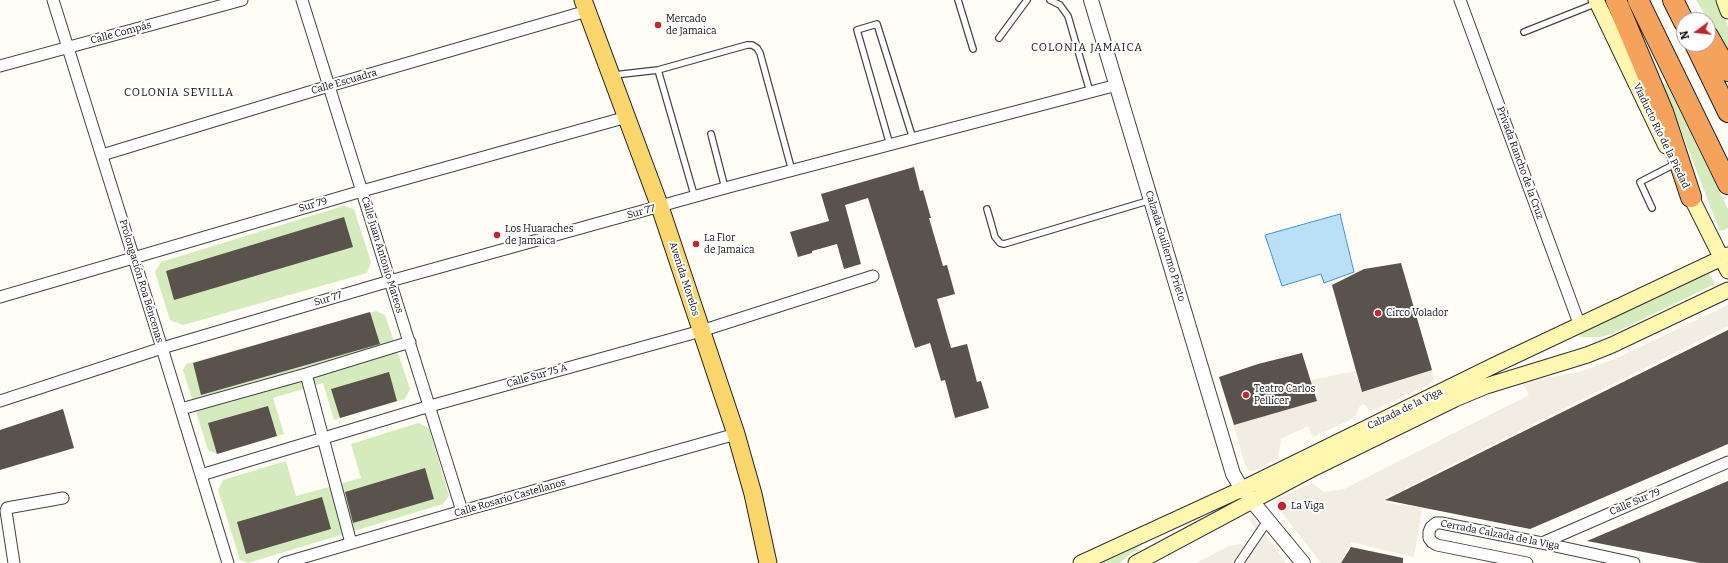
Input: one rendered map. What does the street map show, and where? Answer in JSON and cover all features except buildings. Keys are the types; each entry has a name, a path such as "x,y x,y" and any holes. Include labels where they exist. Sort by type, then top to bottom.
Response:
{"highway":[{"path":"1638,0 1728,184"},
{"path":"1673,0 1679,12"},
{"path":"1688,0 1695,12"},
{"path":"1603,1 1663,112 1691,198"},
{"path":"1716,50 1728,72"},
{"path":"1699,52 1728,112"}],"main road":[{"path":"1724,0 1728,11"},
{"name":"Viaducto Río de la Piedad","path":"1603,1 1691,198 1726,261"},
{"name":"Avenida Morelos","path":"585,6 660,207 736,434 753,494 768,563"},
{"name":"Calzada de la Viga","path":"1080,563 1242,490 1482,371 1726,261"},
{"name":"Calzada de la Viga","path":"1136,563 1252,501 1455,399 1486,386 1612,345 1728,290"},
{"path":"1482,371 1518,366 1542,368"},
{"path":"1125,563 1164,533 1176,520"}],"street":[{"name":"Prolongación Roa Béncenas","path":"53,0 228,563"},
{"name":"Calle Compás","path":"0,66 242,0"},
{"name":"Calle Juan Antonio Mateos","path":"302,0 462,511"},
{"name":"Calzada Guillermo Prieto","path":"1092,0 1233,474 1242,490 1304,563"},
{"name":"Privada Rancho de la Cruz","path":"1460,0 1580,326"},
{"name":"Calle Escuadra","path":"102,155 585,6"},
{"name":"Sur 77","path":"0,401 162,348 390,281 694,198 725,188 1117,85"},
{"name":"Sur 79","path":"0,297 362,191 627,117"},
{"name":"Calle Sur 75 A","path":"201,475 430,406 701,330 873,276"},
{"path":"181,409 306,374 410,342"},
{"path":"306,374 352,543"},
{"name":"Calle Rosario Castellanos","path":"284,563 736,434"},
{"name":"Calle Sur 79","path":"1542,542 1728,462"},
{"path":"14,563 7,508 63,498"},
{"path":"1239,563 1268,520"},
{"name":"Cerrada Calzada de la Viga","path":"1527,563 1437,545 1429,538 1431,526 1441,523 1542,542 1634,563"}],"lane":[{"path":"958,0 973,49"},
{"path":"999,38 1027,0"},
{"path":"1050,0 1060,5 1068,16 1090,92"},
{"path":"1524,32 1603,1"},
{"path":"890,145 857,30 877,24 913,139"},
{"path":"611,75 658,70 747,45 752,45 757,48 760,53 792,171"},
{"path":"658,70 694,198"},
{"path":"712,134 725,188"},
{"path":"1652,208 1640,182 1675,164"},
{"path":"987,209 996,237 1000,243 1004,244 1151,200"}],"green space":[{"path":"1696,0 1718,0 1728,26 1728,52 1716,32 1716,12 1703,12"},
{"path":"1663,84 1667,85 1728,209 1728,228 1722,231 1719,229"},
{"path":"343,206 354,209 371,262 367,273 183,325 170,320 155,272 161,262"},
{"path":"1708,271 1715,284 1612,334 1600,337 1579,337 1580,334"},
{"path":"376,311 385,315 410,389 405,399 334,420 323,383 273,398 284,434 217,454 208,450 183,370 186,364"},
{"path":"418,423 429,428 449,496 443,504 248,563 240,560 218,490 223,480 286,461 296,496 361,478 351,444"},
{"path":"1139,541 1142,544 1120,563 1088,563"}],"shaded area":[{"path":"1728,305 1728,326 1386,498 1389,503 1422,508 1414,557 1351,542 1340,563 1321,563 1275,504 1278,499 1312,483 1324,492 1344,489 1529,395 1522,382 1579,372 1615,359"},
{"path":"1432,370 1434,382 1370,412 1364,404 1360,406 1356,415 1350,420 1313,437 1308,426 1281,439 1278,458 1253,471 1248,470 1244,462 1234,425 1316,401 1311,380 1355,371 1362,392"},
{"path":"1252,516 1286,563 1196,563 1229,546 1239,544 1249,546 1257,532 1248,517"}],"water":[{"path":"1340,214 1354,272 1324,283 1321,274 1282,286 1265,235"}],"place":[{"name":"Mercado de Jamaica","path":"658,25"},
{"name":"Los Huaraches de Jamaica","path":"497,235"},
{"name":"La Flor de Jamaica","path":"696,244"},
{"name":"Circo Volador","path":"1378,313"},
{"name":"Teatro Carlos Pellicer","path":"1246,395"},
{"name":"La Viga","path":"1282,506"}],"district":[{"name":"COLONIA JAMAICA","path":"1087,48"},
{"name":"COLONIA SEVILLA","path":"179,93"}]}
